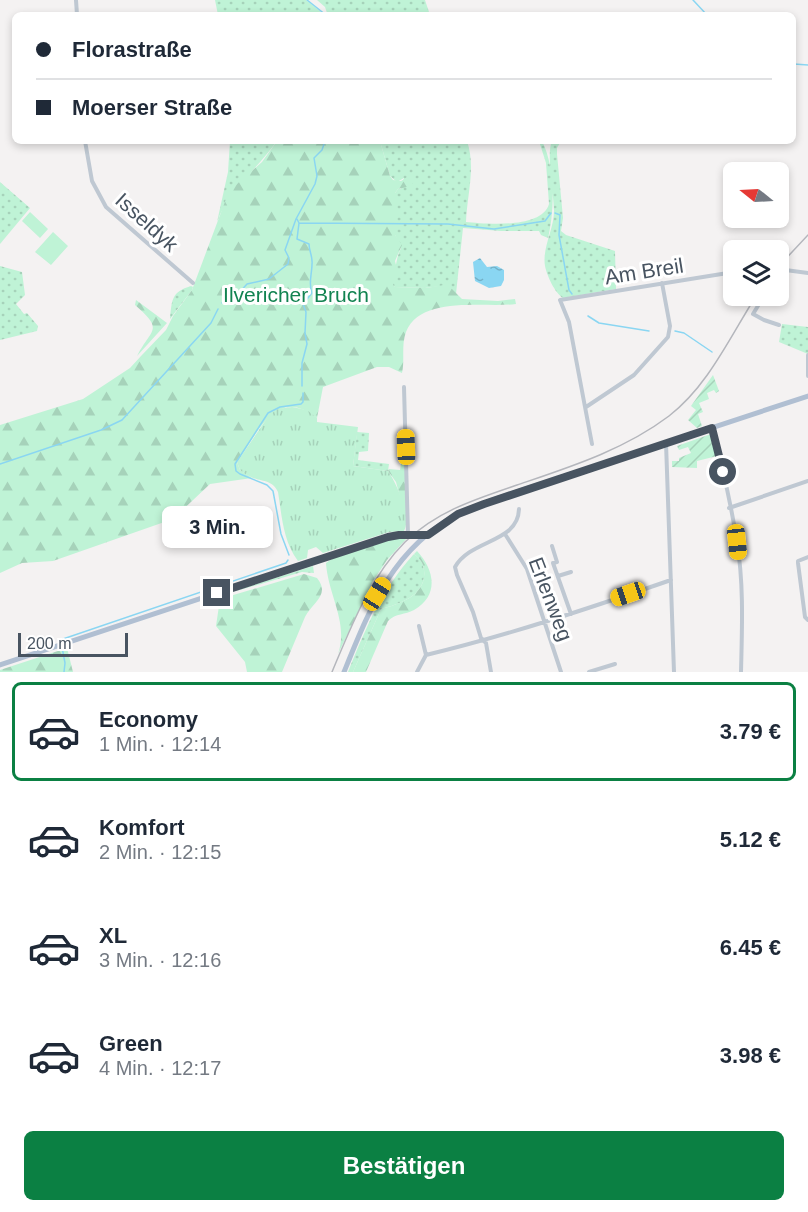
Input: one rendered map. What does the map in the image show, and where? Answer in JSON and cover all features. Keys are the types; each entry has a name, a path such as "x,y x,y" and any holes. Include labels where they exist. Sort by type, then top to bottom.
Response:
{"main road":[{"path":"344,672 377,594 393,571 416,546 447,520 469,509 808,396"},
{"path":"410,535 416,546"},
{"path":"0,665 377,540 393,536 428,535"}],"street":[{"name":"Isseldyk","path":"86,144 92,181 106,207 193,283"},
{"path":"789,272 808,273"},
{"name":"Am Breil","path":"585,407 569,322 560,300 723,274"},
{"path":"592,444 585,407 634,375 670,333 662,283"},
{"path":"758,306 753,314 779,325"},
{"path":"808,355 808,376"},
{"path":"404,387 410,535"},
{"path":"712,428 737,542 740,577 741,672"},
{"path":"666,443 674,672"},
{"path":"729,508 808,481"},
{"path":"491,672 486,643 455,567 472,550 505,534 514,527 519,509"},
{"name":"Erlenweg","path":"505,534 527,569 561,672"},
{"path":"552,546 557,562 553,563 571,614"},
{"path":"808,558 798,561 805,617 808,620"},
{"path":"558,576 571,572"},
{"path":"426,655 545,623 671,580"},
{"path":"417,672 426,655 419,626"},
{"path":"589,672 615,664"}],"green space":[{"path":"215,0 306,0 321,12 217,12"},
{"path":"317,0 425,0 429,12 327,12 325,7"},
{"path":"230,144 275,144 228,200 217,222 228,172"},
{"name":"Ilvericher Bruch","path":"275,144 381,144 393,180 401,181 409,176 415,180 411,186 398,189 395,193 395,235 402,245 395,261 397,269 393,285 395,287 426,288 444,285 462,299 498,301 515,299 516,304 455,306 425,313 414,320 406,332 402,373 389,367 377,367 323,387 317,418 302,409 290,407 279,410 269,417 237,462 240,470 252,478 210,484 173,519 53,561 22,563 0,573 0,425 83,399 130,368 166,330 192,290 229,191 262,162"},
{"path":"381,144 468,144 471,171 466,222 499,224 525,221 536,218 549,204 546,163 540,144 543,144 549,163 552,188 552,215 548,238 541,235 539,231 463,228 456,294 442,286 395,287 392,285 401,248 395,235 395,193 401,189 404,178 397,182 390,176"},
{"path":"551,144 559,144 557,154 563,218 561,231 566,235 615,251 616,289 563,298 549,279 545,259 554,211"},
{"path":"0,182 30,208 0,244"},
{"path":"30,212 48,229 40,238 22,221"},
{"path":"53,232 68,246 51,265 35,252"},
{"path":"0,266 22,272 25,295 16,304 38,326 37,331 0,340"},
{"path":"191,286 192,290 170,319 171,307 176,294"},
{"path":"136,300 167,323 137,356 153,325 135,305"},
{"path":"782,324 808,327 808,354 779,342"},
{"path":"713,375 719,391 716,393 714,390 707,393 709,399 699,403 703,412 698,414 702,426 697,428 688,420 696,410 691,406"},
{"path":"292,407 307,410 317,418 317,422 358,427 353,466 388,471 399,491 405,509 404,531 389,532 323,553 316,547 308,550 307,558 298,561 286,537 276,488 240,470 237,462 268,417 277,409"},
{"path":"357,432 369,433 368,451 359,452 358,460 389,464 388,471 353,466"},
{"path":"711,434 717,456 697,461 697,468 672,467 672,461 679,461 679,458 691,453 688,447 679,450 677,446"},
{"path":"403,450 405,450 407,523 396,482 388,471 389,469 400,470"},
{"path":"408,537 387,560 373,581 338,654 341,643 340,620 326,563 333,558 366,546"},
{"path":"417,551 431,574 431,590 428,598 414,610 388,621 366,672 353,672 381,609 411,597 421,586 424,570 421,561 414,554"},
{"path":"414,554 424,567 424,579 421,586 411,597 381,609 353,672 348,672 383,596"},
{"path":"313,566 314,573 302,572 219,596"},
{"path":"304,574 317,578 321,584 321,594 305,617 282,672 247,672 245,662 216,626 220,599"},
{"path":"67,648 73,672 0,672 0,670"}],"water":[{"path":"480,258 487,267 497,266 504,270 504,280 501,286 489,288 475,281 473,262"}],"waterway":[{"path":"307,0 322,12"},
{"path":"693,0 704,12"},
{"path":"796,64 808,65"},
{"path":"222,303 227,297 239,293 247,284 269,279 288,264 289,258 285,250 296,219 315,184 317,176 314,158 322,150 324,144"},
{"path":"299,223 448,224 494,229 545,221 551,213"},
{"path":"555,213 560,215 559,235 569,290 572,294"},
{"path":"297,219 299,223 297,239 309,244 312,261 310,283 312,293 303,304 306,312 307,344 302,363 302,386"},
{"path":"0,464 101,430 122,420 211,323 218,309"},
{"path":"588,316 599,323 649,331"},
{"path":"675,331 684,333 712,352"},
{"path":"289,555 281,534 273,491 267,485 240,474 236,471 235,464 268,413 280,407 301,404 303,393"},
{"path":"60,640 286,563 288,560"},
{"path":"62,647 64,672"}],"tram line":[{"path":"789,255 808,235"},
{"path":"332,672 354,620 372,587 393,556 417,531 458,507 596,456 652,428 683,404 707,376 750,306"}],"route":[{"path":"217,593 377,540 399,535 428,535 447,520 469,509 712,428 723,472"}]}
